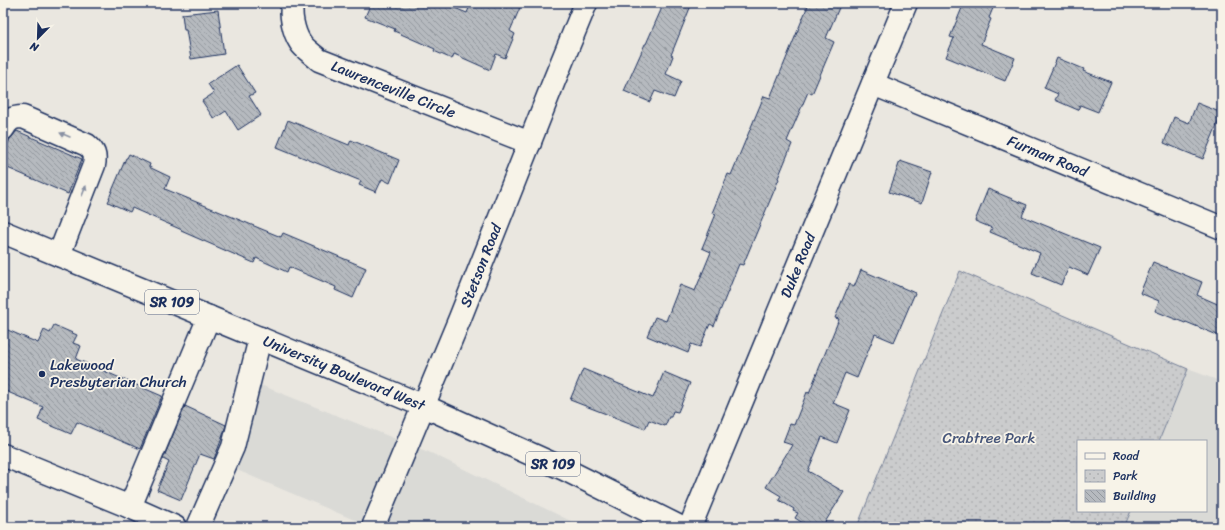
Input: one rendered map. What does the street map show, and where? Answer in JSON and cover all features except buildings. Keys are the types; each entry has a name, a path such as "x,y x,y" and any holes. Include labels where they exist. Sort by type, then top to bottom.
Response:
{"street":[{"name":"Lawrenceville Circle","path":"293,3 292,24 300,43 319,60 530,143"},
{"name":"Stetson Road","path":"373,527 460,318 586,3"},
{"name":"Duke Road","path":"690,527 906,3"},
{"name":"Furman Road","path":"873,84 1222,228"},
{"path":"3,129 9,121 16,117 23,118 87,145 93,150 95,156 94,165 59,255"},
{"name":"University Boulevard West","path":"3,232 424,406 564,469 680,527"},
{"path":"130,507 209,317"},
{"path":"198,527 232,447 260,338"},
{"path":"3,455 175,527"}],"shaded area":[{"path":"1188,369 1222,382 1222,527 1124,527 1131,512 1207,512 1207,440 1159,440"},
{"path":"258,384 431,453 583,527 371,527 225,465"}],"green space":[{"name":"Crabtree Park","path":"960,271 1188,369 1159,440 1077,440 1077,512 1131,512 1124,527 857,527"}],"place":[{"name":"Lakewood Presbyterian Church","path":"42,374"}]}
